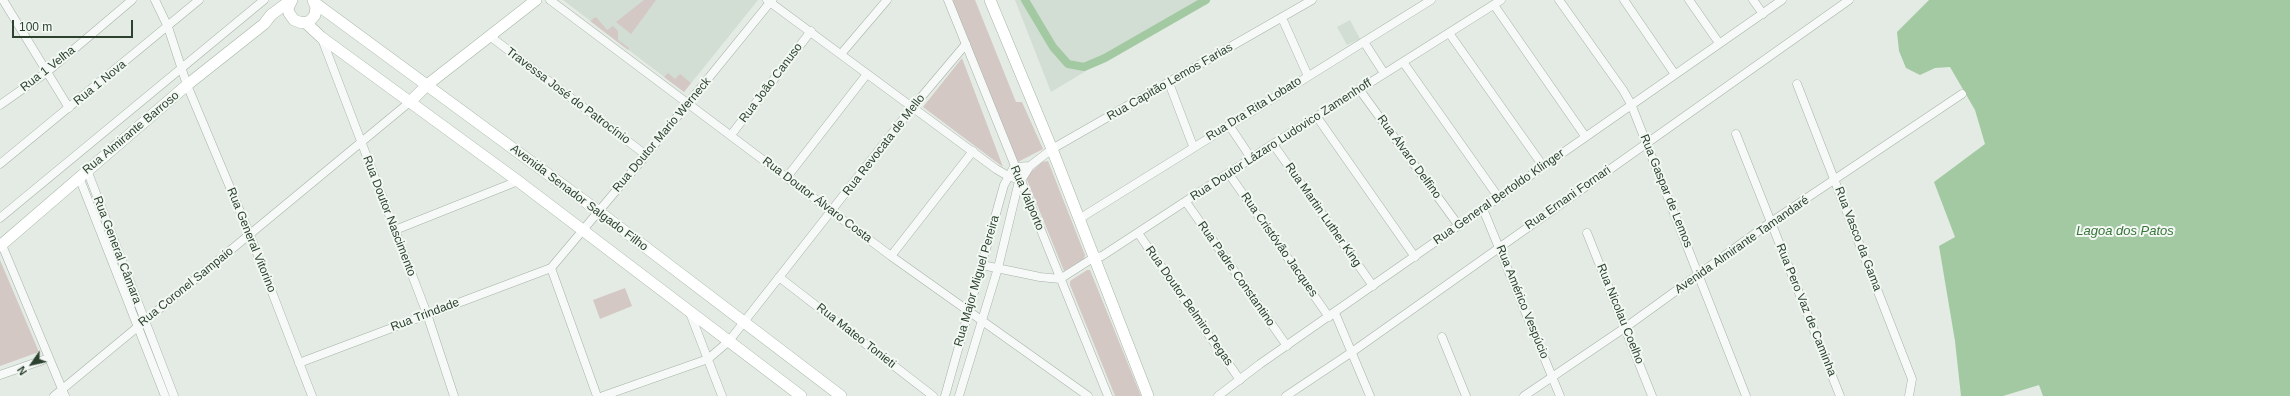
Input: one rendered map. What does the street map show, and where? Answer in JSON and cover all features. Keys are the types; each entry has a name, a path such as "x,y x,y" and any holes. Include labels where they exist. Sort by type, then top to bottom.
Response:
{"main road":[{"path":"291,0 288,8 291,18 298,22 306,23 315,15 316,1"},
{"name":"Rua Almirante Barroso","path":"1,246 187,85 264,24 271,15 291,0"},
{"path":"411,101 427,85 491,37 536,0"},
{"path":"990,0 1052,149 1093,258 1148,396"},
{"name":"Avenida Senador Salgado Filho","path":"316,1 342,23 598,211 841,396"},
{"name":"Rua Almirante Barroso","path":"264,24 291,18"},
{"name":"Avenida Senador Salgado Filho","path":"306,23 321,37 411,101 518,181 582,232 729,341 800,396"}],"street":[{"path":"3,0 69,108"},
{"name":"Rua 1 Velha","path":"0,105 46,72 132,0"},
{"name":"Rua General Vitorino","path":"155,0 168,27 187,85 250,235 312,396"},
{"name":"Rua 1 Nova","path":"0,164 199,0"},
{"name":"Rua Almirante Barroso","path":"0,218 180,67 264,0"},
{"name":"Rua Doutor Álvaro Costa","path":"550,0 832,210 891,256 1088,396"},
{"path":"842,54 887,0"},
{"name":"Rua Valporto","path":"948,0 1014,168 1108,396"},
{"name":"Rua Capitão Lemos Farias","path":"1020,180 1030,166 1052,149 1312,0"},
{"name":"Rua Dra Rita Lobato","path":"1079,219 1193,146 1229,126 1364,42 1417,4 1431,0"},
{"name":"Rua Gaspar de Lemos","path":"1559,0 1623,90 1631,104 1746,396"},
{"path":"1624,0 1674,73"},
{"path":"1689,0 1719,43"},
{"path":"1752,0 1762,14"},
{"name":"Rua General Bertoldo Klinger","path":"1218,396 1674,73 1782,0"},
{"name":"Rua Ernani Fornari","path":"1286,396 1352,352 1646,142 1849,0"},
{"path":"770,1 912,108 1008,176 1020,180"},
{"name":"Rua Doutor Mario Werneck","path":"550,268 646,155 770,1"},
{"path":"1497,2 1585,136"},
{"name":"Rua Doutor Lázaro Ludovico Zamenhoff","path":"1060,279 1093,258 1102,256 1229,174 1272,144 1497,2"},
{"path":"1282,18 1308,76"},
{"name":"Rua João Canuso","path":"731,135 811,31"},
{"path":"1449,33 1544,166"},
{"name":"Rua Doutor Nascimento","path":"321,37 427,314 454,396"},
{"name":"Travessa José do Patrocínio","path":"491,37 646,155"},
{"path":"1364,42 1384,73"},
{"name":"Rua Revocata de Mello","path":"708,359 729,341 912,108 966,44"},
{"path":"1403,62 1499,198"},
{"path":"787,177 867,74"},
{"path":"1169,83 1193,146"},
{"name":"Rua Vasco da Gama","path":"1797,84 1912,379 1909,396"},
{"name":"Rua Álvaro Delfino","path":"1360,89 1459,226"},
{"name":"Avenida Almirante Tamandaré","path":"1524,396 1626,327 1771,222 1962,94"},
{"name":"Rua Coronel Sampaio","path":"54,396 63,393 145,320 411,101"},
{"path":"1317,117 1415,257"},
{"path":"1229,126 1251,158"},
{"name":"Rua Pero Vaz de Caminha","path":"1736,134 1840,396"},
{"name":"Rua Martin Luther King","path":"1272,144 1373,286"},
{"path":"891,256 973,150"},
{"path":"1014,168 1030,166"},
{"name":"Rua Major Miguel Pereira","path":"945,396 1008,176 1014,168"},
{"name":"Rua General Câmara","path":"83,174 145,320 174,396"},
{"name":"Rua General Câmara","path":"83,174 137,327 165,396"},
{"name":"Rua Cristóvão Jacques","path":"1229,174 1332,315 1352,352 1370,396"},
{"name":"Rua Major Miguel Pereira","path":"961,395 998,268 1020,180"},
{"path":"395,230 518,181"},
{"name":"Rua Padre Constantino","path":"1186,202 1287,346"},
{"name":"Rua Américo Vespúcio","path":"1484,209 1560,396"},
{"name":"Rua Doutor Belmiro Pegas","path":"1138,233 1240,380"},
{"name":"Rua Nicolau Coelho","path":"1587,233 1626,327 1652,396"},
{"path":"1,246 63,393"},
{"path":"982,265 1040,278 1060,279"},
{"path":"550,268 597,396"},
{"name":"Rua Trindade","path":"299,363 550,268"},
{"name":"Rua Mateo Tonieti","path":"779,277 933,396"},
{"path":"690,312 722,396"},
{"path":"1442,337 1466,396"},
{"path":"0,376 49,358"},
{"path":"603,396 708,359"}],"shaded area":[{"path":"563,0 758,0 684,92"},
{"path":"644,0 656,0 631,34 616,22"},
{"path":"952,0 975,0 1016,102 1022,102 1043,149 1016,163"},
{"path":"1015,0 1204,0 1051,92"},
{"path":"596,17 607,30 613,26 618,31 618,40 629,48 628,50 590,21"},
{"path":"1350,20 1360,39 1347,45 1337,27"},
{"path":"962,58 1003,167 923,107"},
{"path":"668,73 675,79 680,74 691,83 684,92 664,77"},
{"path":"1048,161 1085,255 1084,259 1064,271 1027,180 1027,176 1042,162"},
{"path":"0,260 39,352 0,366"},
{"path":"1087,270 1090,270 1141,396 1115,396 1070,285 1070,281"},
{"path":"625,288 632,306 600,319 593,300"}],"water":[{"name":"Lagoa dos Patos","path":"1929,0 2290,0 2290,396 2043,396 2039,385 2003,396 1961,396 1955,341 1939,246 1955,237 1934,182 1985,144 1975,110 1950,67 1935,68 1920,75 1906,68 1899,51 1897,32"}],"waterway":[{"path":"1025,0 1053,47 1068,64 1084,67 1105,58 1206,0"}]}
